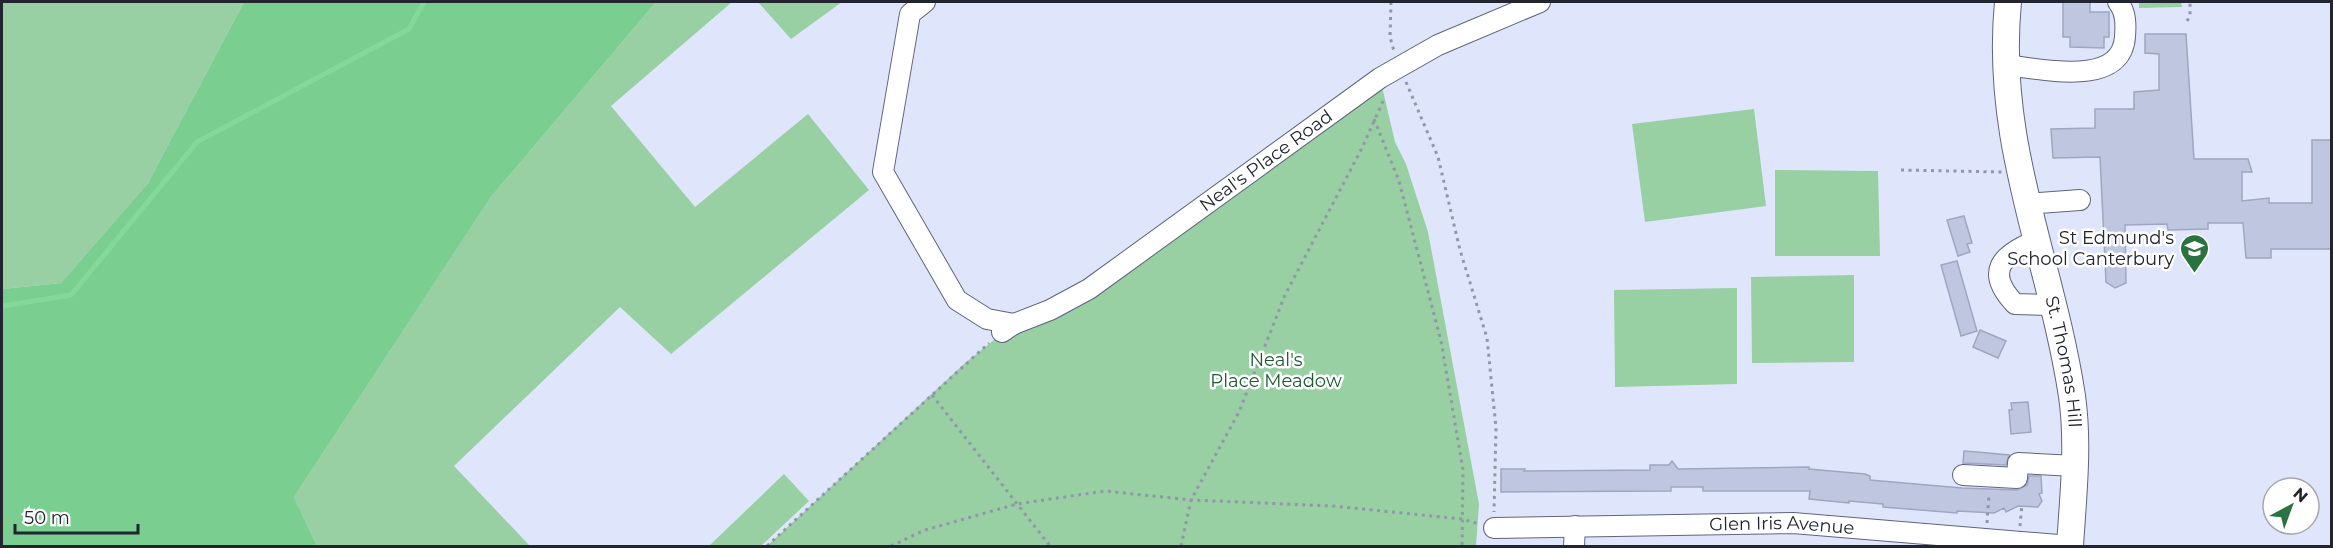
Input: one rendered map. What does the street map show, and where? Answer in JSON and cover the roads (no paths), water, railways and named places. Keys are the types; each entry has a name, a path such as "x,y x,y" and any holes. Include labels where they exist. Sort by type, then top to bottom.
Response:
{"main road":[{"name":"St. Thomas Hill","path":"2008,2 2004,65 2018,173 2052,305 2072,399 2074,466 2070,546"}],"street":[{"name":"Neal's Place Road","path":"926,2 910,14 884,172 957,300 987,319 1008,328 1050,310 1089,289 1380,78 1438,45 1540,2"},
{"path":"2004,65 2076,72 2099,69 2116,62 2125,43 2127,21 2118,2"},
{"path":"2026,204 2080,200"},
{"path":"2035,241 2004,257 1999,269 2002,281 2006,295 2015,304 2052,305"},
{"path":"1963,475 2017,478 2018,463 2074,466"},
{"name":"Glen Iris Avenue","path":"1494,528 1793,523 2070,546"},
{"path":"1574,546 1575,526"}],"waterway":[{"path":"2,306 71,295 197,142 409,29 424,2"}],"place":[{"name":"St Edmund's School Canterbury","path":"2195,274"}],"park label":[{"name":"Neal's Place Meadow","path":"1276,370"}]}
